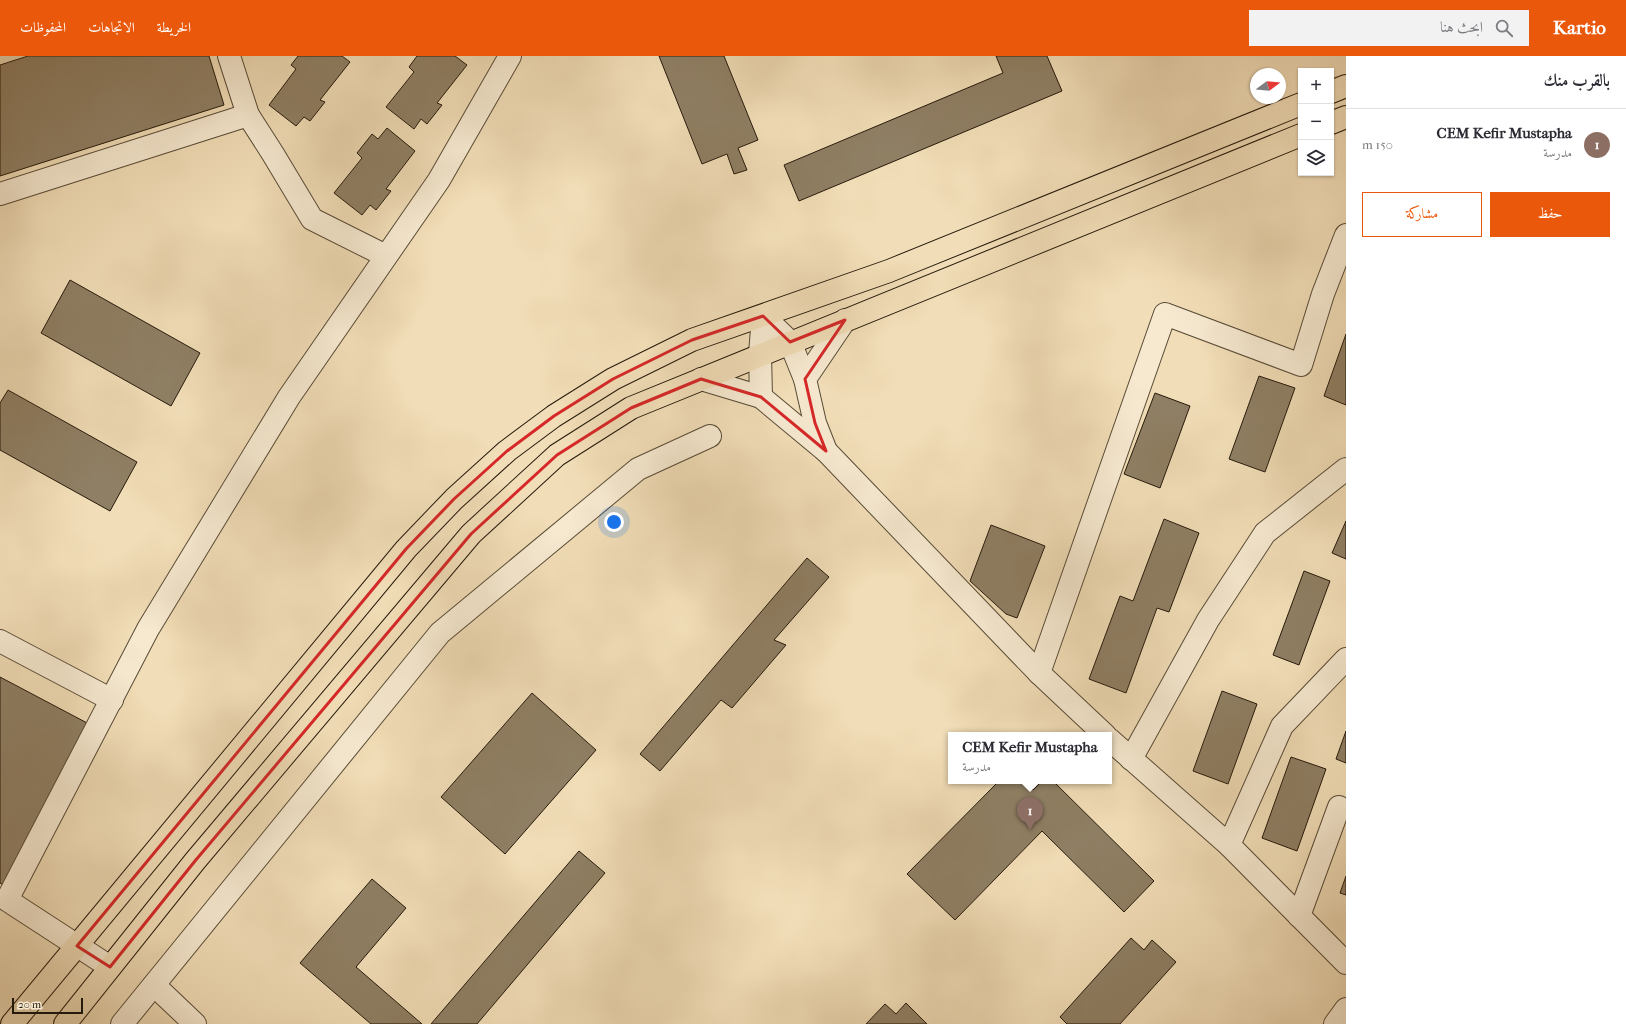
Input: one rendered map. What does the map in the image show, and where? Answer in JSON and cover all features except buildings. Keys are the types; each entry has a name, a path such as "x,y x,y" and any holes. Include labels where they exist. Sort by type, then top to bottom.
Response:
{"main road":[{"path":"1334,91 1346,86"},
{"path":"12,1024 406,550 454,499 507,451 554,416 613,379 692,340 889,272 1298,105"},
{"path":"1334,122 1346,117"},
{"path":"65,1024 195,861 471,534 557,455 631,408 760,354 1298,136"}],"street":[{"path":"229,56 248,115 312,219 386,256"},
{"path":"110,967 2,903 112,700 148,629 289,397 439,180 510,56"},
{"path":"0,194 248,115"},
{"path":"1039,673 1165,314 1301,365 1323,294 1346,235"},
{"path":"763,316 790,342 805,379 815,423 826,451"},
{"path":"761,397 760,354 763,316"},
{"path":"805,379 845,320"},
{"path":"702,379 761,397 826,451 1039,673 1102,732"},
{"path":"122,1024 440,633 638,469 710,436"},
{"path":"1131,759 1208,620 1265,533 1346,469"},
{"path":"0,641 112,700"},
{"path":"1229,845 1282,726 1346,659"},
{"path":"1112,742 1229,845 1346,963"},
{"path":"1299,916 1339,807"},
{"path":"154,985 195,1024"},
{"path":"1335,1024 1346,1009"}],"highlighted area":[{"path":"763,316 790,342 845,320 805,379 815,423 826,451 761,397 701,379 631,408 557,455 471,534 195,861 110,967 77,946 406,549 454,499 507,451 554,416 613,379 692,340"}],"place":[{"name":"CEM Kefir Mustapha","path":"1030,830"}]}
